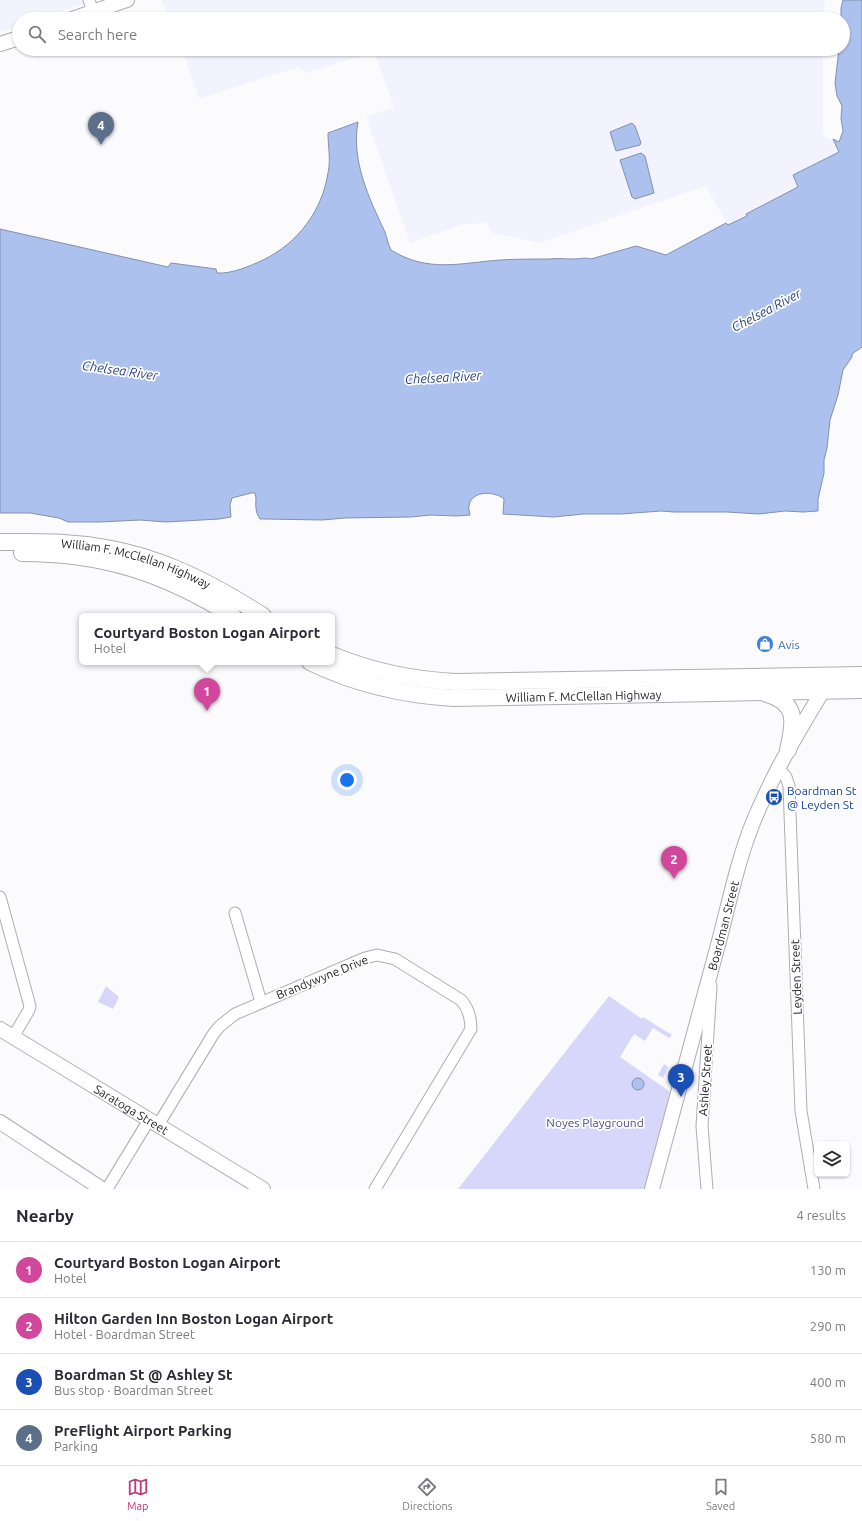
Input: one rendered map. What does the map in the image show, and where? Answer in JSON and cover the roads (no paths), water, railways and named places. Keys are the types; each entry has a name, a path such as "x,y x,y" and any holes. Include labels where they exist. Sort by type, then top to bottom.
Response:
{"highway":[{"name":"William F. McClellan Highway","path":"0,542 48,542 76,544 104,548 139,556 172,567 205,581 258,613"},
{"name":"William F. McClellan Highway","path":"0,553 57,554 89,558 118,564 150,573 174,583 228,613"},
{"name":"William F. McClellan Highway","path":"335,655 386,673 428,680 456,682 862,676"},
{"name":"William F. McClellan Highway","path":"317,665 379,687 409,694 446,698 862,690"},
{"path":"764,693 780,699 786,703 790,710 792,725 788,750"}],"main road":[{"path":"82,12 91,6 127,0"},
{"path":"0,44 12,40"},
{"name":"Boardman Street","path":"652,1189 744,849 756,816 778,768 832,676"},
{"name":"Saratoga Street","path":"0,1029 263,1189"},
{"path":"0,1122 102,1189"},
{"path":"0,1132 86,1189"}],"street":[{"name":"Leyden Street","path":"778,768 786,776 789,786 801,1111 814,1189"},
{"path":"0,897 30,1006 13,1037"},
{"path":"235,913 261,1002"},
{"name":"Brandywyne Drive","path":"107,1189 220,1026 235,1014 261,1002 365,958 377,955 401,961 453,994 466,1005 471,1018 471,1029 375,1189"},
{"name":"Ashley Street","path":"707,1189 702,1126 709,1031 711,971"},
{"path":"696,1024 709,1031"}],"water":[{"name":"Chelsea River","path":"843,0 862,0 862,347 852,354 852,357 843,370 838,395 830,420 824,460 824,473 818,499 818,511 785,511 759,514 661,511 621,514 583,514 554,517 503,514 504,499 495,494 489,493 474,497 469,507 470,515 431,515 322,520 260,519 256,511 255,493 251,493 232,498 230,505 231,517 219,519 166,522 140,520 68,522 59,518 30,513 0,513 0,229 168,267 171,263 216,269 217,273 241,269 276,253 287,245 306,224 314,213 325,187 329,163 328,133 358,122 356,137 357,151 363,179 391,250 405,257 418,262 444,265 513,259 591,259 636,246 666,255 726,223 728,225 747,216 746,214 798,187 793,175 839,152 833,139 839,142 843,131 841,118 842,106 837,96 835,83 838,56 850,56 850,12 841,12"},
{"path":"632,123 635,126 641,143 640,145 616,151 610,132"},
{"path":"641,153 645,156 654,193 635,199 632,197 620,160"},
{"path":"638,1078 642,1080 644,1084 642,1088 638,1090 634,1088 632,1084 634,1080"}],"place":[{"name":"PreFlight Airport Parking","path":"101,145"},
{"name":"Avis","path":"765,644"},
{"name":"Courtyard Boston Logan Airport","path":"207,711"},
{"name":"Boardman St @ Leyden St","path":"774,797"},
{"name":"Hilton Garden Inn Boston Logan Airport","path":"674,879"},
{"name":"Boardman St @ Ashley St","path":"681,1097"}],"park label":[{"name":"Noyes Playground","path":"595,1122"}]}
